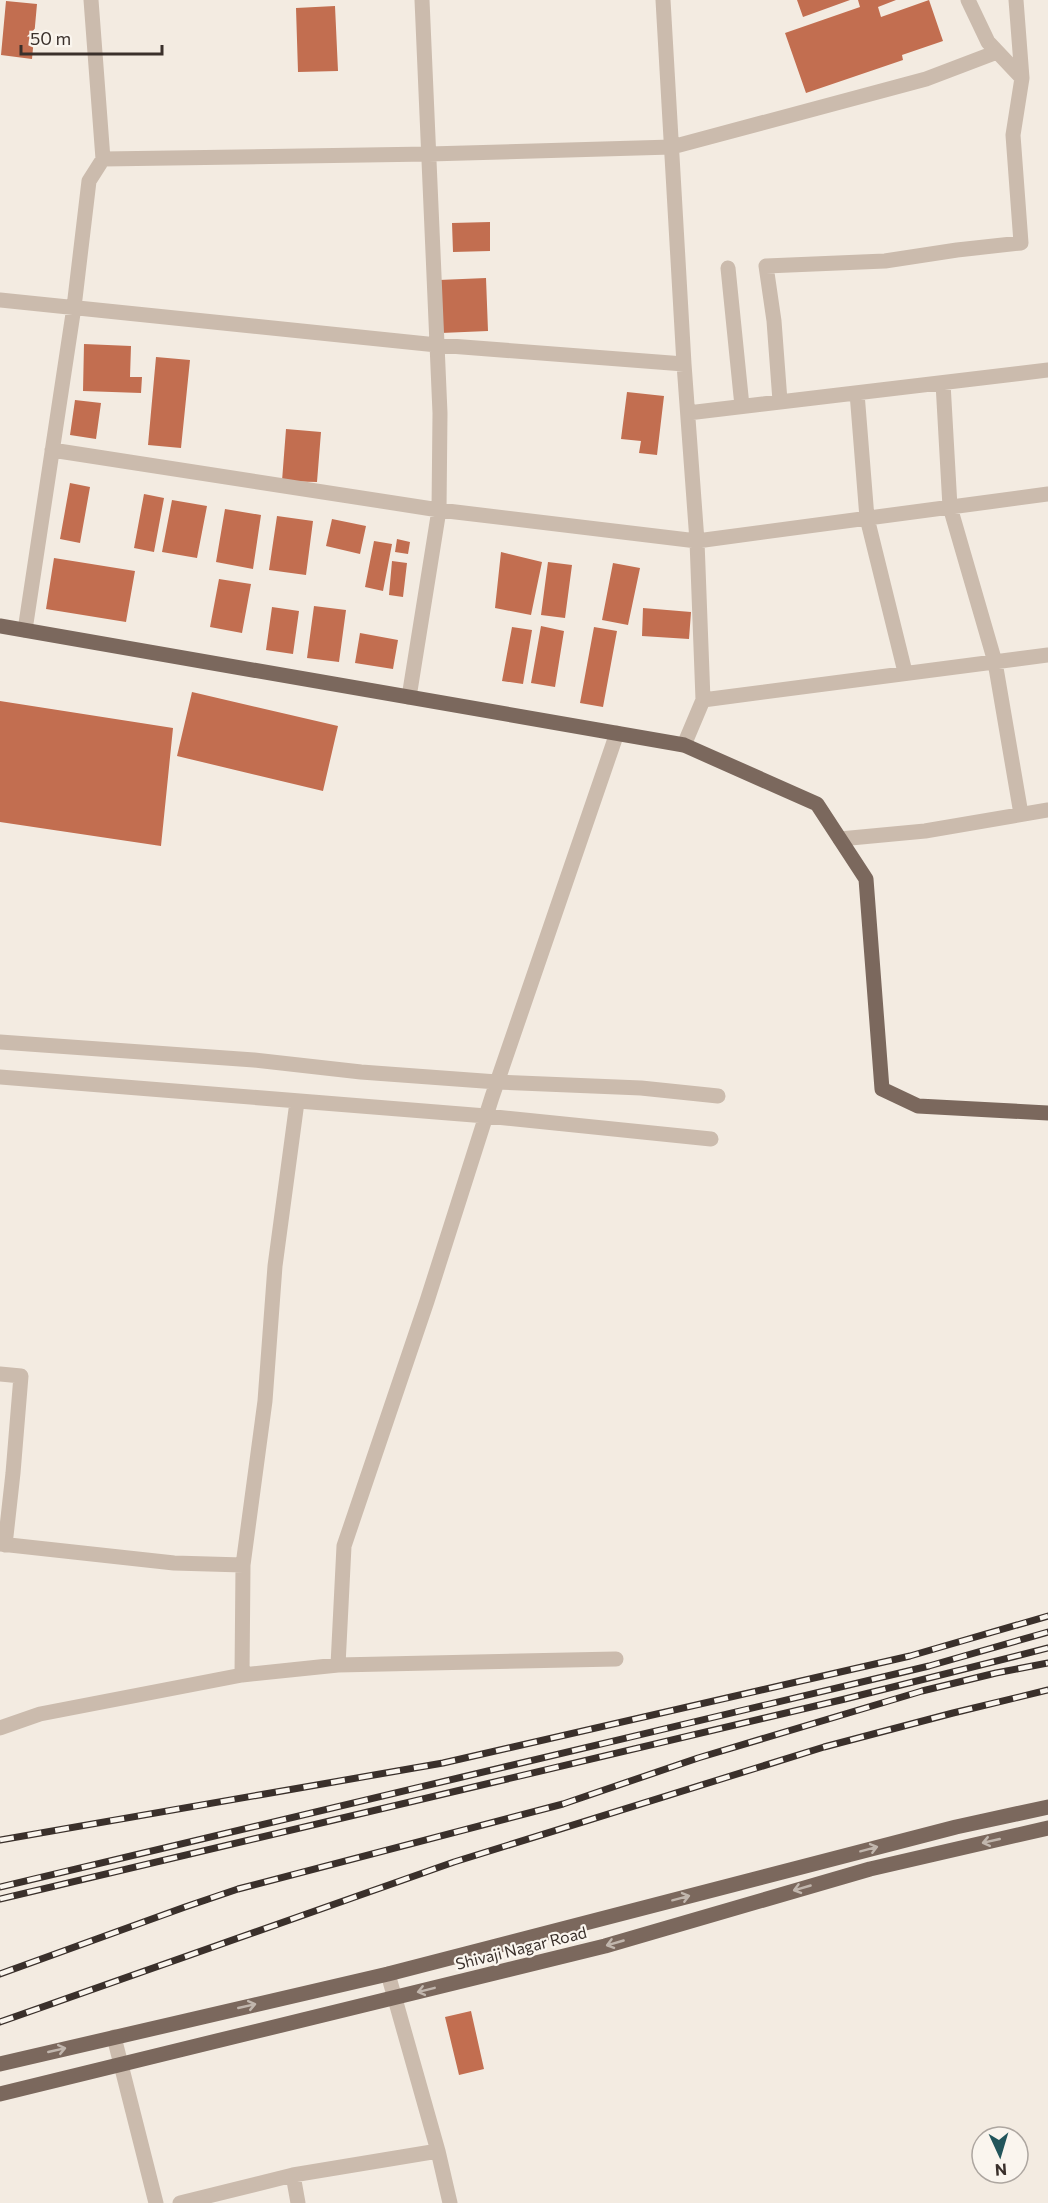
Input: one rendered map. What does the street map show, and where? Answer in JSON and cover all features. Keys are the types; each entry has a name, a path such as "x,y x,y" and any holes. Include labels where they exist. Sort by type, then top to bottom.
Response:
{"main road":[{"path":"0,626 684,745 818,804 866,879 882,1089 918,1107 1048,1113"},
{"name":"Shivaji Nagar Road","path":"0,2064 388,1974 956,1827 1048,1807"},
{"name":"Shivaji Nagar Road","path":"0,2094 605,1946 870,1869 1048,1828"}],"street":[{"path":"25,630 74,307 89,180 103,159 90,0"},
{"path":"409,697 439,510 440,413 422,0"},
{"path":"663,0 684,364 697,541 703,700 684,745"},
{"path":"968,0 988,42 1022,78"},
{"path":"780,401 774,321 766,266 885,261 1021,243 1013,135 1022,78 1016,0"},
{"path":"103,159 429,154 672,147 926,79 997,52"},
{"path":"728,268 742,406"},
{"path":"0,300 437,345 684,364"},
{"path":"688,412 1048,369"},
{"path":"943,383 950,507 995,662 1021,814"},
{"path":"857,393 867,518 905,672"},
{"path":"52,450 439,510 697,541 1048,494"},
{"path":"703,700 905,672 1048,656"},
{"path":"338,1665 344,1546 427,1301 497,1082 617,733"},
{"path":"840,839 925,831 1048,810"},
{"path":"0,1042 254,1060 361,1072 497,1082 641,1088 718,1096"},
{"path":"0,1077 486,1116 711,1139"},
{"path":"242,1675 243,1565 265,1401 276,1266 297,1102"},
{"path":"0,1374 21,1376 13,1473 2,1545 174,1563 243,1565"},
{"path":"0,1728 40,1714 242,1675 338,1665 616,1659"},
{"path":"388,1974 438,2151 450,2203"},
{"path":"114,2037 156,2203"},
{"path":"180,2203 293,2175 438,2151"},
{"path":"293,2175 298,2203"}],"building":[{"path":"797,0 850,0 803,17"},
{"path":"858,0 896,0 878,7 881,17 929,0 943,41 902,55 903,60 806,93 785,33 860,7"},
{"path":"6,1 37,4 32,59 1,55"},
{"path":"335,6 338,71 298,72 296,8"},
{"path":"490,222 490,251 453,252 452,223"},
{"path":"486,278 488,331 441,333 439,280"},
{"path":"84,344 131,346 130,377 142,377 141,393 83,391"},
{"path":"156,357 190,360 181,448 148,445"},
{"path":"627,392 664,396 657,455 639,453 641,441 621,439"},
{"path":"75,400 101,403 96,439 70,435"},
{"path":"286,429 321,432 317,482 282,481"},
{"path":"70,483 90,487 80,543 60,539"},
{"path":"144,494 164,498 154,552 134,548"},
{"path":"172,500 207,506 197,558 162,552"},
{"path":"225,509 261,515 253,569 216,562"},
{"path":"277,516 313,521 306,575 269,570"},
{"path":"332,519 366,526 360,554 326,546"},
{"path":"397,539 410,542 408,554 395,552"},
{"path":"374,541 392,544 383,591 365,587"},
{"path":"501,552 542,562 531,615 495,608"},
{"path":"54,558 135,571 126,622 46,609"},
{"path":"392,561 407,563 403,597 389,595"},
{"path":"548,562 572,565 565,618 541,615"},
{"path":"613,563 640,568 628,625 602,620"},
{"path":"219,579 251,584 242,633 210,627"},
{"path":"314,606 346,610 339,662 307,658"},
{"path":"272,607 299,611 293,654 266,650"},
{"path":"643,608 691,612 689,639 642,636"},
{"path":"541,626 564,631 555,687 531,683"},
{"path":"512,627 532,630 523,684 502,681"},
{"path":"594,627 617,631 603,707 580,703"},
{"path":"360,633 398,640 393,669 355,663"},
{"path":"192,692 338,726 323,791 177,756"},
{"path":"0,701 173,728 161,846 0,822"},
{"path":"471,2011 484,2069 459,2075 445,2017"}],"railway":[{"path":"0,1840 443,1763 910,1656 1048,1616"},
{"path":"0,1887 929,1666 1048,1632"},
{"path":"0,1899 845,1699 1048,1648"},
{"path":"0,1974 238,1889 563,1804 698,1758 922,1691 1048,1663"},
{"path":"0,2022 454,1862 824,1747 1048,1690"}]}
